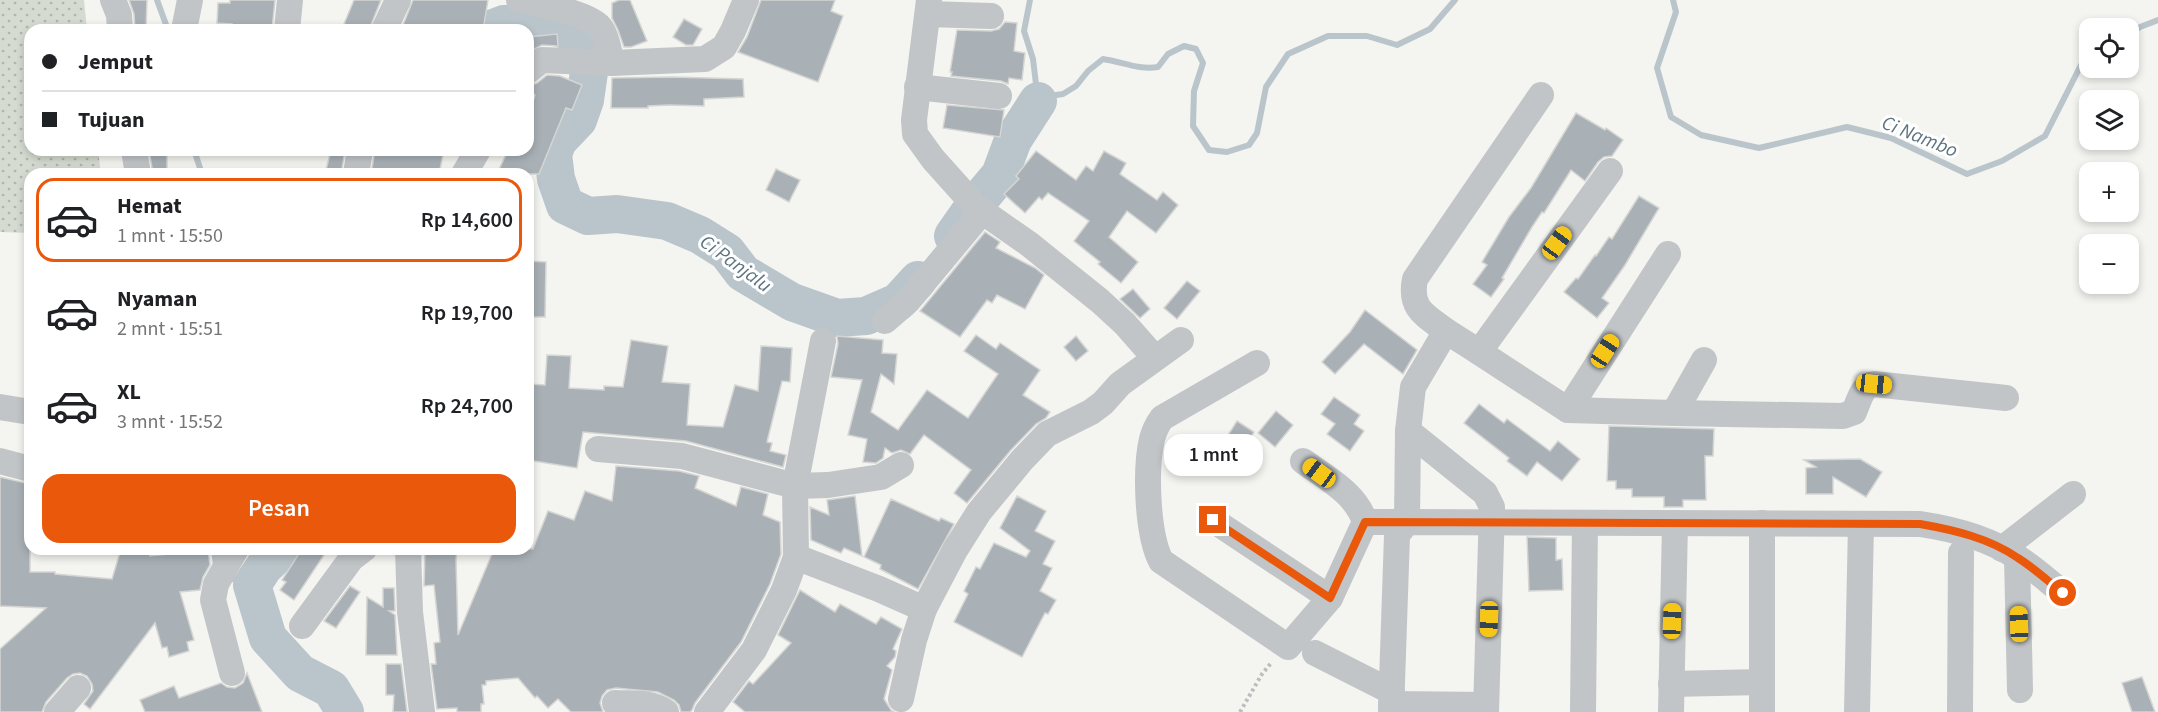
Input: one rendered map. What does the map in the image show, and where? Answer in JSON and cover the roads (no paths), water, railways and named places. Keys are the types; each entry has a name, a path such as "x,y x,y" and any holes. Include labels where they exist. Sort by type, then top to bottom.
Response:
{"street":[{"path":"113,0 119,15 120,24"},
{"path":"185,24 190,0"},
{"path":"288,24 290,0"},
{"path":"387,24 398,0"},
{"path":"519,0 588,18 603,33 610,63"},
{"path":"534,66 542,60 610,63 705,59 724,47 746,0"},
{"path":"991,16 929,7 917,87 915,134 958,188 979,210 1029,244 1100,301 1125,324 1154,357"},
{"path":"917,87 999,96"},
{"path":"1541,95 1415,279 1412,291 1419,311 1446,331 1568,410 1843,417 1854,412 1869,384 2006,398"},
{"path":"1479,352 1610,171"},
{"path":"885,321 908,301 979,210"},
{"path":"1568,410 1668,254"},
{"path":"1392,702 1397,534 1407,522 1407,431 1413,387 1446,331"},
{"path":"901,699 924,609 955,550 980,512 1022,460 1047,434 1091,412 1103,403 1120,384 1180,340"},
{"path":"707,712 754,650 784,590 796,557 795,486 823,341"},
{"path":"1674,413 1704,360"},
{"path":"1257,363 1162,418 1155,428 1151,440 1148,481 1152,533 1155,549 1161,561 1288,647 1330,598 1365,522 1361,508 1353,498 1303,461"},
{"path":"0,407 24,411"},
{"path":"1315,653 1392,702 1486,709 1492,507 1485,493 1407,431"},
{"path":"598,449 682,456 795,486 828,485 881,477 901,465"},
{"path":"0,461 24,467"},
{"path":"2010,553 2073,494"},
{"path":"1213,520 1330,598"},
{"path":"1365,522 1920,524 1964,533 2010,553 2063,593"},
{"path":"1583,712 1585,523"},
{"path":"1671,712 1674,523"},
{"path":"1762,523 1762,712"},
{"path":"1857,712 1861,524"},
{"path":"1960,712 1961,553"},
{"path":"2010,553 2020,690"},
{"path":"232,673 213,600 216,584 233,555"},
{"path":"302,626 357,555"},
{"path":"408,555 410,612 422,712"},
{"path":"796,557 924,609"},
{"path":"1671,684 1762,682"},
{"path":"57,712 78,688"},
{"path":"615,703 649,705 659,707 666,712"}],"waterway":[{"path":"157,0 166,24"},
{"name":"Ci Nambo","path":"1030,0 1024,31 1033,59 1038,101 1049,96 1063,94 1076,86 1088,71 1103,59 1151,68 1158,67 1168,54 1184,46 1196,49 1203,63 1194,91 1193,126 1209,150 1227,152 1249,145 1257,133 1266,87 1288,54 1328,36 1367,36 1397,45 1430,29 1455,0"},
{"name":"Ci Nambo","path":"1673,0 1676,12 1657,68 1671,117 1701,135 1759,148 1847,127 1891,138 1967,174 2002,161 2045,136 2079,69"},
{"name":"Ci Nambo","path":"2139,28 2158,20"},
{"name":"Ci Panjalu","path":"504,24 532,23 558,27 577,35 583,46 589,72 585,100 578,120 558,141 553,154 556,179 565,205 588,216 617,214 667,221 700,235 727,252 743,273 792,302 837,318 866,316 898,302 918,280"},
{"name":"Ci Panjalu","path":"953,236 1000,175 1013,140 1038,101"},
{"path":"196,156 200,168"},
{"path":"215,555 216,566"},
{"name":"Ci Panjalu","path":"277,555 264,567 252,585 268,638 300,673 331,689 345,712"},
{"path":"226,577 252,585"}]}
